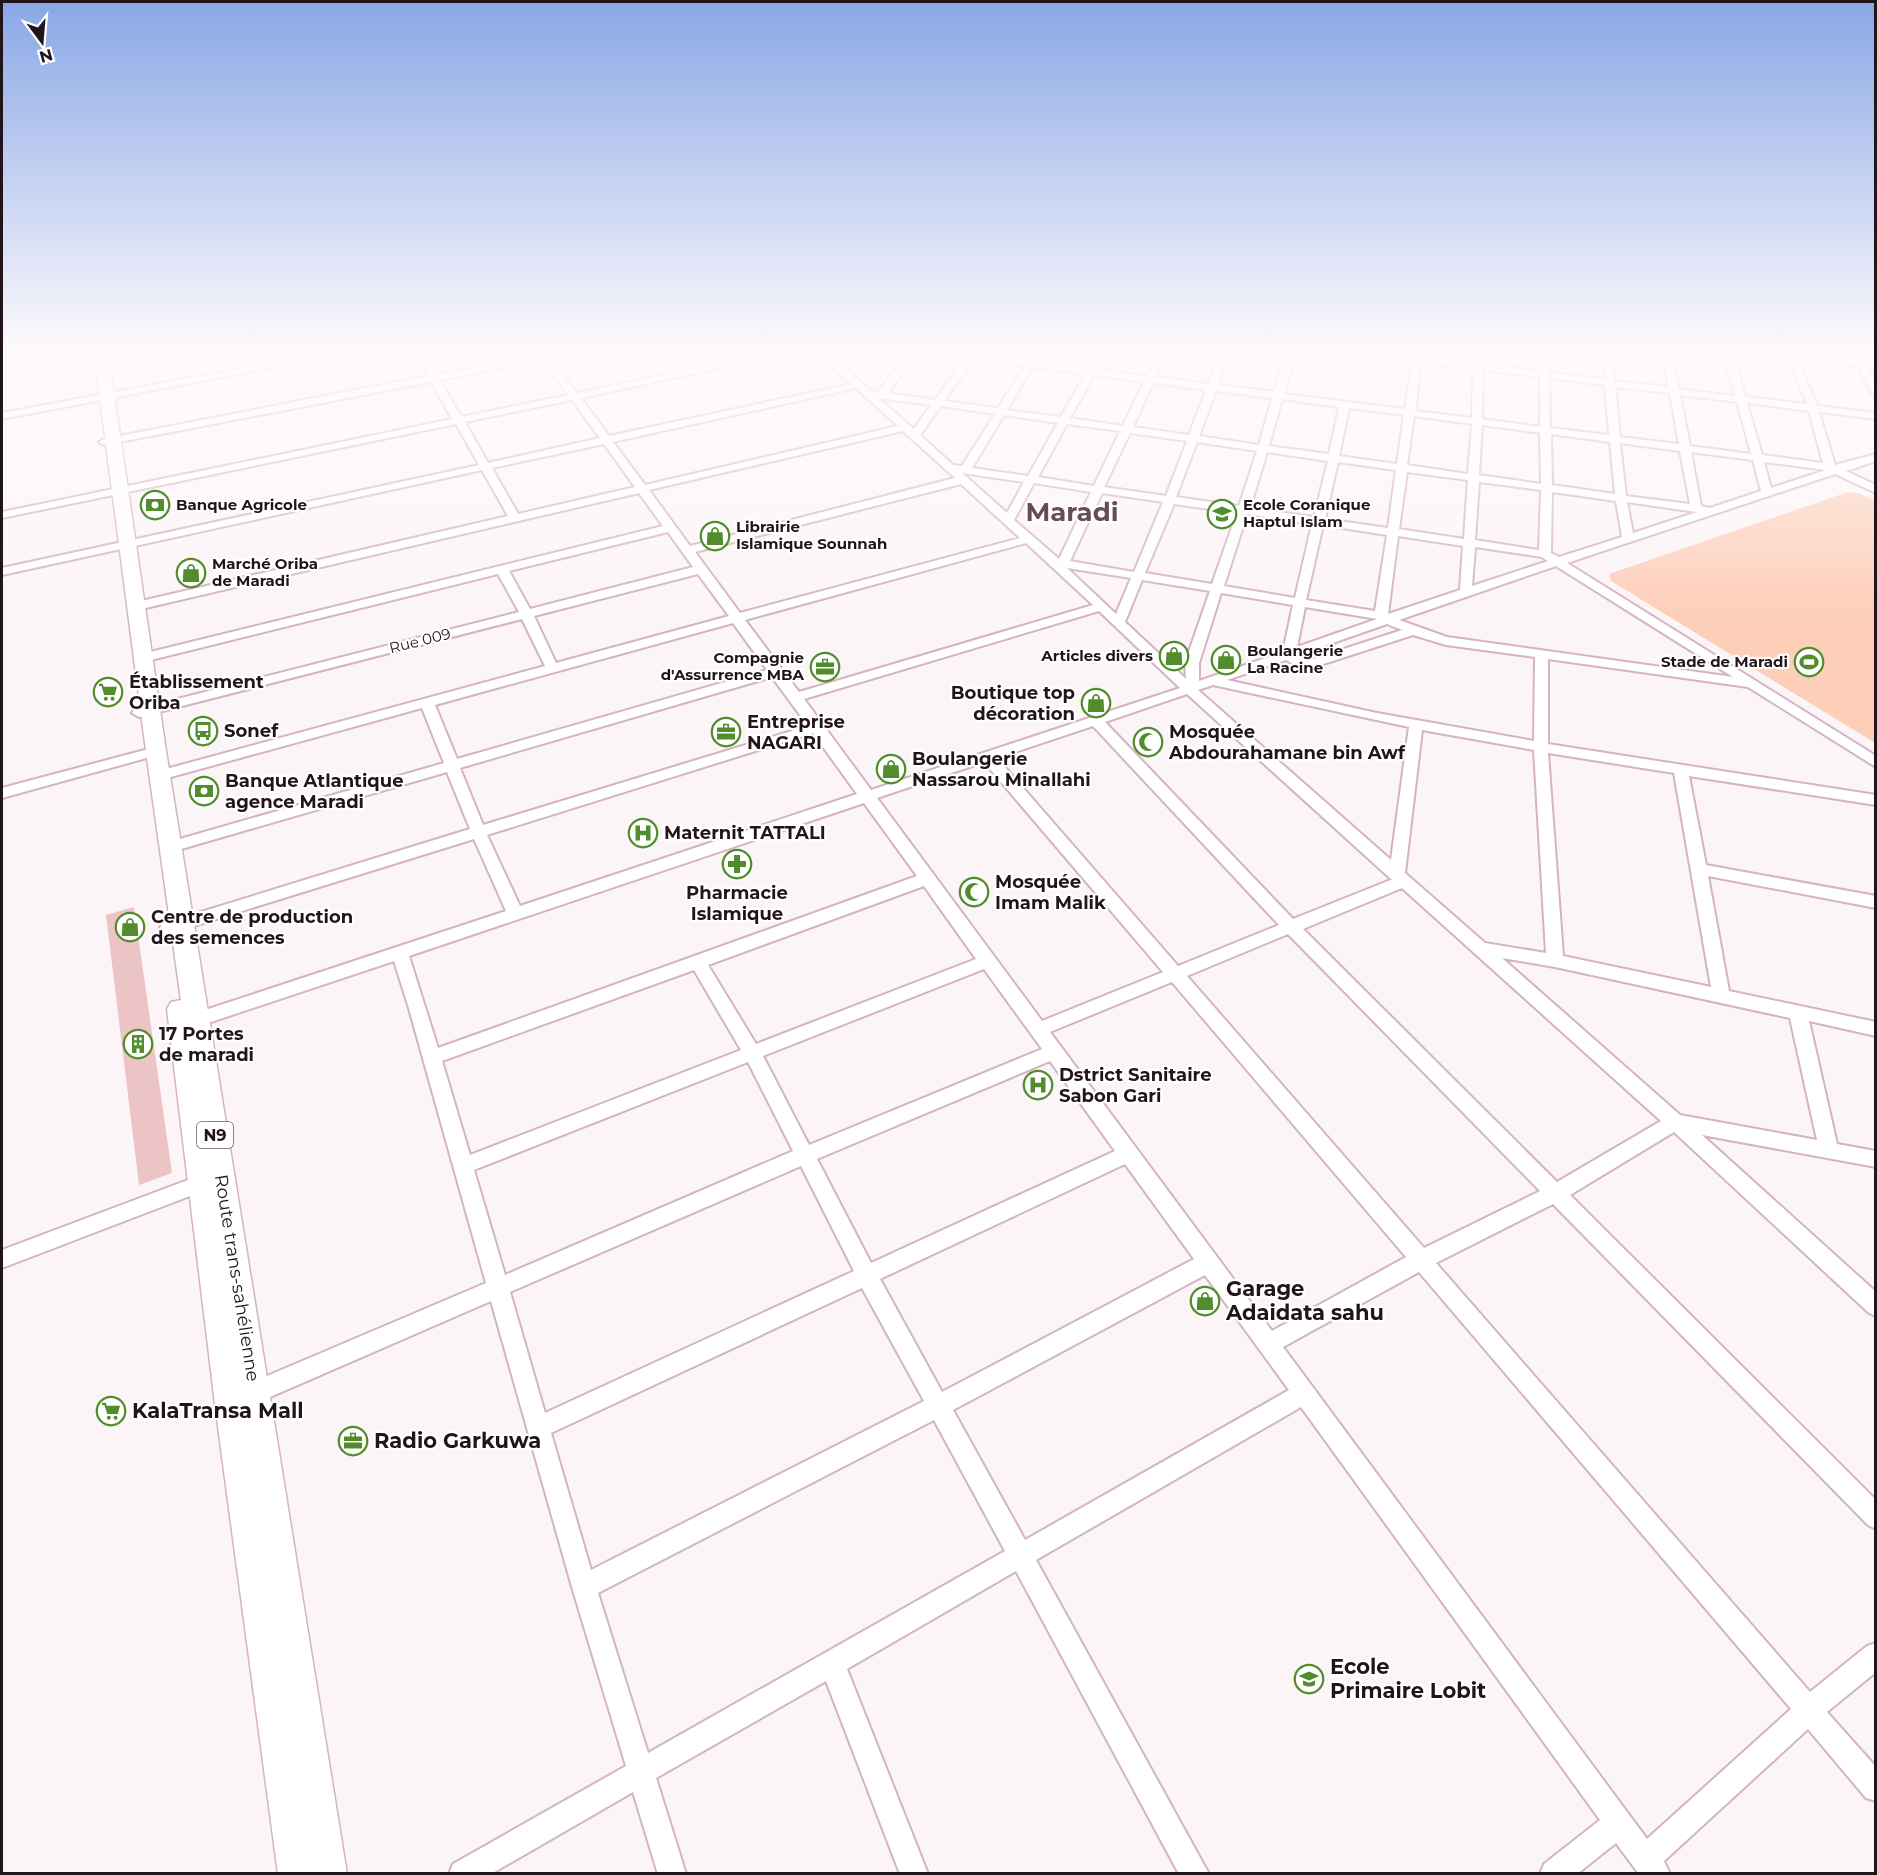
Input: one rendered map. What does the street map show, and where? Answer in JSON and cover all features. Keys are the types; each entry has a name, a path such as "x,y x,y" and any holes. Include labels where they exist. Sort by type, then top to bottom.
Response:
{"highway":[{"name":"Route trans-sahélienne","path":"108,441 113,491 242,1398 298,1874"},
{"name":"Route trans-sahélienne","path":"121,546 137,606 143,658 145,712"},
{"name":"Route trans-sahélienne","path":"153,760 171,847 176,926"},
{"name":"Route trans-sahélienne","path":"242,1398 327,1874"}],"street":[{"path":"108,441 116,440"},
{"path":"2,515 363,440"},
{"path":"468,440 515,518"},
{"path":"2,572 613,440"},
{"path":"137,606 855,440"},
{"path":"918,440 950,468 963,475 1008,521 1059,563 1101,607 1400,878 1675,1122 1875,1306"},
{"path":"963,475 984,440"},
{"path":"1008,521 1053,440"},
{"path":"1059,563 1099,489 1122,440"},
{"path":"1119,622 1193,440"},
{"path":"1204,440 1704,510"},
{"path":"1191,688 1192,663 1266,440"},
{"path":"1289,656 1298,602 1320,520 1338,440"},
{"path":"1385,618 1405,440"},
{"path":"1466,592 1475,440"},
{"path":"1545,440 1547,487 1545,554"},
{"path":"1613,440 1832,469 1875,489"},
{"path":"1617,440 1621,498 1628,539"},
{"path":"1684,440 1704,510"},
{"path":"1751,440 1767,492"},
{"path":"1823,440 1832,469"},
{"path":"606,441 929,878 1651,1867 1808,1711 1875,1655"},
{"path":"190,1022 1289,656 1385,618 1628,539 1704,510 1875,457"},
{"path":"687,550 963,475 1030,480 1169,498 1545,554 1753,683 1875,763"},
{"path":"143,658 670,528"},
{"path":"2,793 427,703 1028,539"},
{"path":"1059,563 1385,618 1413,631 1446,641 1753,683"},
{"name":"Rue 009","path":"145,712 701,569"},
{"path":"502,570 526,613 552,668"},
{"path":"797,698 1101,607"},
{"path":"1289,656 1300,662 1311,664 1413,631"},
{"path":"1542,653 1541,748 1555,961"},
{"path":"171,847 777,671"},
{"path":"1212,681 1299,702 1541,748 1875,800"},
{"path":"427,703 479,834 514,913"},
{"path":"1096,720 1292,928 1875,1516"},
{"path":"1400,878 1416,724"},
{"path":"176,926 479,834 818,727"},
{"path":"987,756 1875,1788"},
{"path":"1681,769 1721,996"},
{"path":"1697,868 1875,902"},
{"path":"431,1058 929,878"},
{"path":"1039,1029 1292,928 1400,878"},
{"path":"1481,949 1555,961 1875,1029"},
{"path":"399,952 584,1587 672,1874"},
{"path":"697,961 752,1052 867,1276 1195,1874"},
{"path":"462,1166 988,961"},
{"path":"1798,1013 1829,1149"},
{"path":"242,1398 805,1155 1055,1052"},
{"path":"1269,1344 1421,1260 1554,1194 1675,1122 1875,1159"},
{"path":"538,1428 1130,1153"},
{"path":"2,1259 212,1180"},
{"path":"584,1587 938,1406 1209,1262"},
{"path":"463,1874 1305,1393"},
{"path":"832,1663 914,1874"},
{"path":"1554,1874 1619,1822"}],"shaded area":[{"name":"Stade de Maradi","path":"1848,492 1861,494 1875,501 1875,743 1611,581 1609,574"}],"building":[{"name":"17 Portes de maradi","path":"134,907 172,1173 139,1185 106,915"}],"place":[{"name":"Banque Agricole","path":"155,505"},
{"name":"Ecole Coranique Haptul Islam","path":"1222,514"},
{"name":"Librairie Islamique Sounnah","path":"715,536"},
{"name":"Marché Oriba de Maradi","path":"191,573"},
{"name":"Articles divers","path":"1174,656"},
{"name":"Boulangerie La Racine","path":"1226,660"},
{"name":"Stade de Maradi","path":"1809,662"},
{"name":"Compagnie d'Assurrence MBA","path":"825,667"},
{"name":"Établissement Oriba","path":"108,692"},
{"name":"Boutique top décoration","path":"1096,703"},
{"name":"Sonef","path":"203,731"},
{"name":"Entreprise NAGARI","path":"726,732"},
{"name":"Mosquée Abdourahamane bin Awf","path":"1148,742"},
{"name":"Boulangerie Nassarou Minallahi","path":"891,769"},
{"name":"Banque Atlantique agence Maradi","path":"204,791"},
{"name":"Maternit TATTALI","path":"643,833"},
{"name":"Pharmacie Islamique","path":"737,864"},
{"name":"Mosquée Imam Malik","path":"974,892"},
{"name":"Centre de production des semences","path":"130,927"},
{"name":"17 Portes de maradi","path":"138,1044"},
{"name":"Dstrict Sanitaire Sabon Gari","path":"1038,1085"},
{"name":"Garage Adaidata sahu","path":"1205,1301"},
{"name":"KalaTransa Mall","path":"111,1411"},
{"name":"Radio Garkuwa","path":"353,1441"},
{"name":"Ecole Primaire Lobit","path":"1309,1679"}],"district":[{"name":"Maradi","path":"1072,512"}]}
